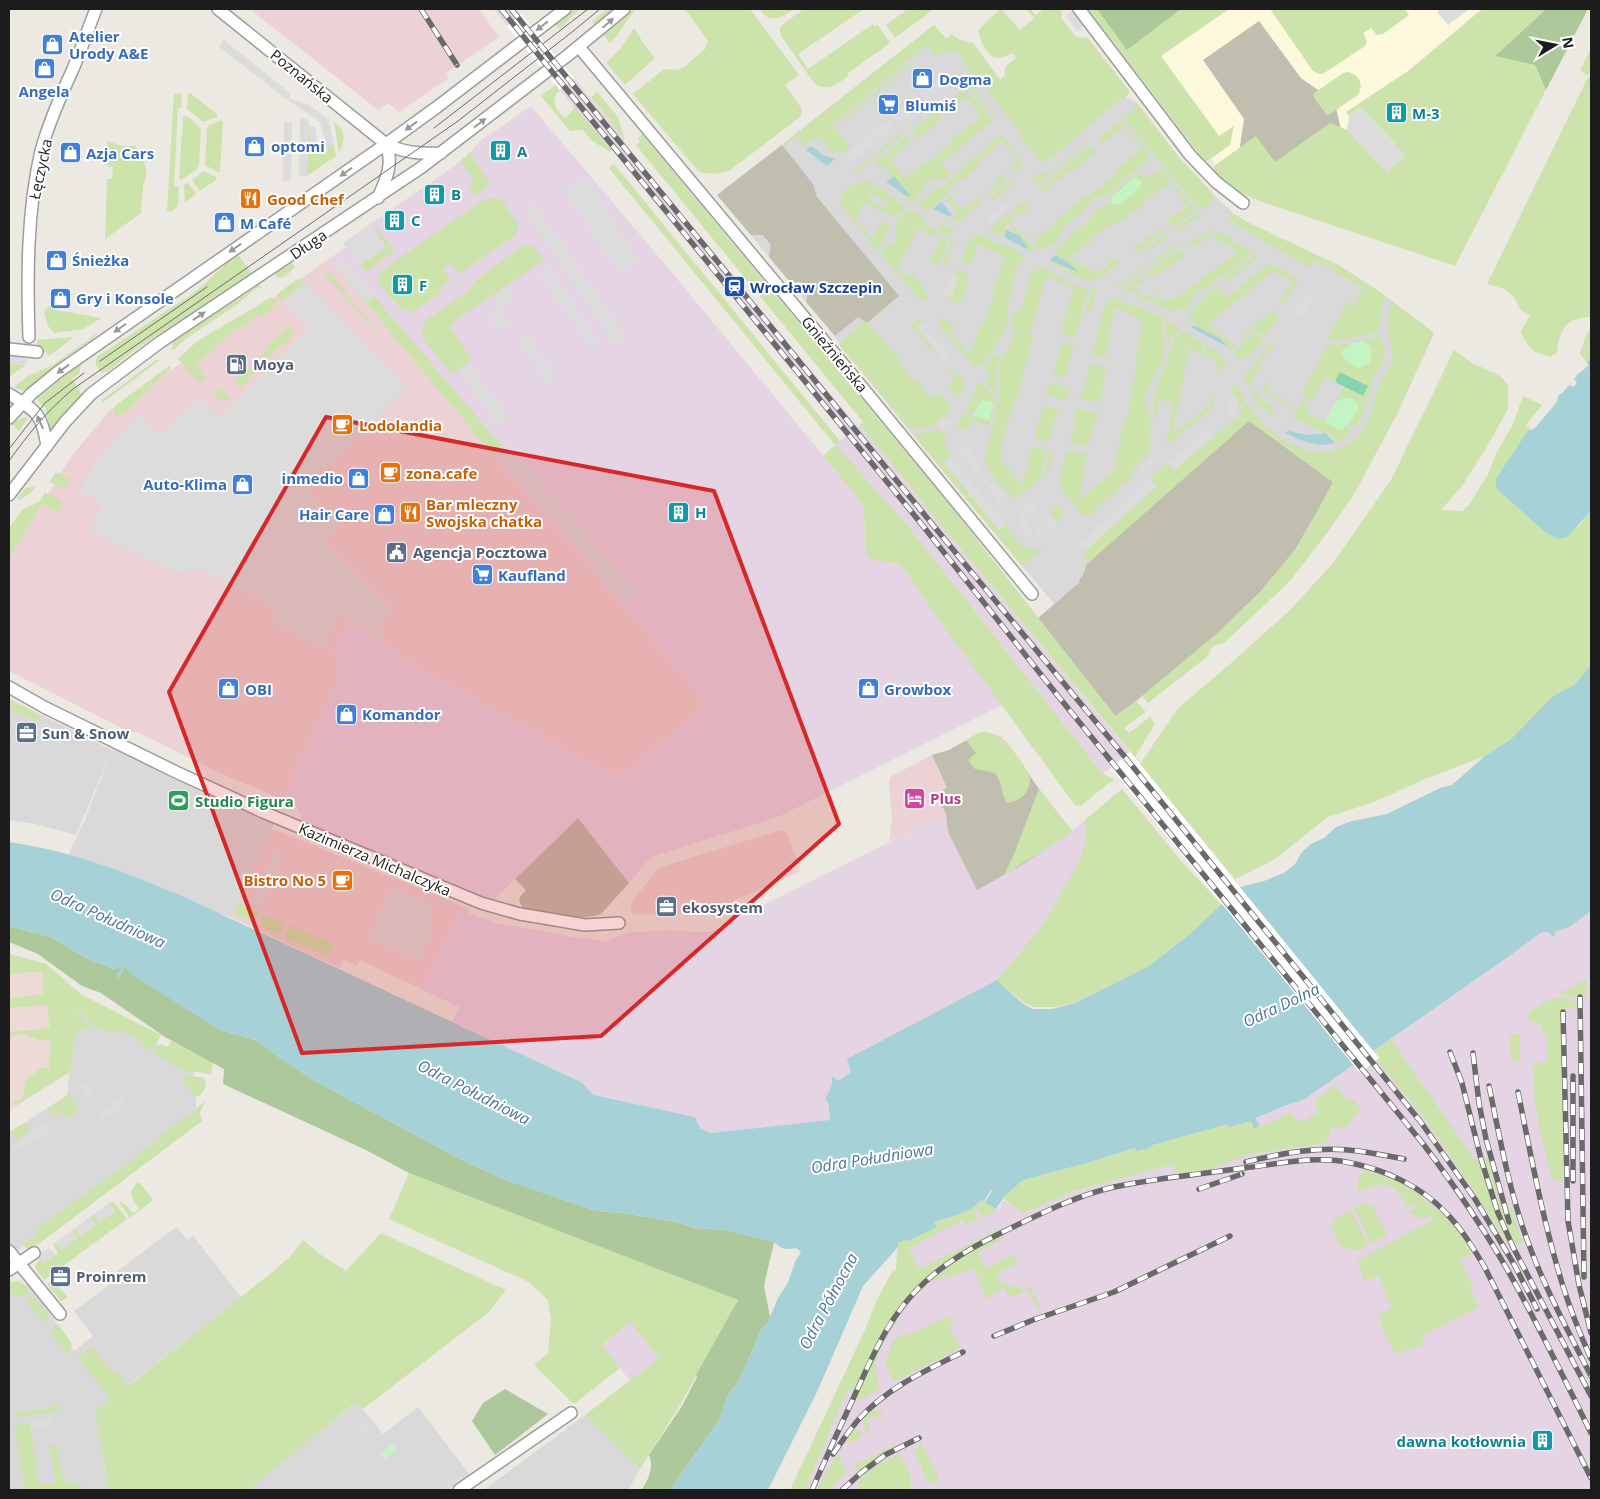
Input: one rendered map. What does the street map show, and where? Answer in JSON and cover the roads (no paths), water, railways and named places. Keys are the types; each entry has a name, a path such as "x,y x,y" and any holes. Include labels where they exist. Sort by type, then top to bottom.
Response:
{"street":[{"name":"Łęczycka","path":"29,337 29,248 34,187 42,150 65,84 73,69 96,9"},
{"name":"Poznańska","path":"218,9 386,144 408,152 422,154 441,153"},
{"path":"9,418 32,394 58,372 386,144 565,9"},
{"name":"Długa","path":"9,495 65,422 91,394 153,347 378,198 441,153 579,47 624,9"},
{"path":"1079,9 1190,155 1216,182 1243,203"},
{"name":"Gnieźnieńska","path":"579,47 830,347 1032,594"},
{"path":"378,198 390,166 389,150 386,144"},
{"path":"9,349 37,352"},
{"path":"9,394 34,410 42,421 47,446"},
{"name":"Kazimierza Michalczyka","path":"9,687 44,707 176,772 263,812 481,904 520,914 585,925 619,923"},
{"path":"9,1251 14,1267 60,1314"},
{"path":"14,1267 34,1253"},
{"path":"459,1490 571,1413"}],"water":[{"path":"811,146 823,155 835,159 827,166 806,150"},
{"path":"894,176 910,195 908,197 886,182"},
{"path":"941,202 952,214 950,217 933,209"},
{"path":"1007,230 1020,236 1028,247 1026,249 1004,237"},
{"path":"1055,255 1069,263 1080,273 1050,260"},
{"path":"1192,325 1221,339 1228,347 1192,328"},
{"path":"1591,359 1591,511 1567,537 1558,539 1545,532 1497,489 1495,480 1525,435 1530,429 1535,428 1557,402 1558,396 1570,385 1574,387 1577,382 1574,380 1577,375 1588,366 1587,362"},
{"path":"1288,430 1306,434 1325,433 1335,443 1322,445 1310,443 1286,433"},
{"path":"1591,665 1591,911 1569,927 1554,932 1555,936 1553,937 1548,932 1542,932 1306,1098 1255,1118 1260,1126 1254,1129 1251,1121 1229,1127 1228,1124 1153,1145 1148,1149 1136,1151 1135,1148 1023,1180 1004,1197 996,1209 985,1202 991,1190 984,1201 981,1200 971,1209 934,1223 937,1227 908,1241 905,1240 898,1243 898,1247 863,1286 817,1392 768,1490 670,1490 719,1420 728,1395 739,1381 762,1328 767,1324 778,1298 788,1283 795,1262 801,1252 796,1248 784,1249 774,1242 726,1230 696,1228 672,1221 596,1211 506,1180 462,1160 315,1081 256,1040 220,1030 134,976 124,966 114,969 90,960 51,937 9,926 9,842 53,850 117,870 180,895 581,1082 594,1095 695,1117 700,1128 711,1133 830,1120 828,1101 825,1100 832,1084 832,1076 838,1081 851,1072 847,1059 997,980 1022,1003 1032,1009 1052,1009 1075,1003 1149,966 1190,934 1240,887 1264,881 1284,873 1295,864 1302,852 1311,844 1324,838 1336,827 1352,821 1387,814 1440,788 1452,785 1485,756 1511,739 1553,696 1574,685"}],"waterway":[{"path":"118,976 124,966"}],"tram line":[{"path":"434,128 588,9"},
{"path":"9,461 38,423 73,389 458,121 600,9"},
{"path":"100,361 207,287"},
{"path":"9,449 45,403 84,373"}],"railway":[{"path":"421,9 457,65"},
{"path":"501,9 919,521 1058,696 1424,1145 1488,1237 1507,1269 1540,1330 1591,1433"},
{"path":"511,9 1125,757 1420,1121 1475,1199 1515,1266 1537,1309"},
{"path":"1580,997 1584,1277"},
{"path":"1563,1012 1568,1221 1579,1285 1591,1333"},
{"path":"1450,1052 1462,1083 1481,1159 1498,1213 1513,1247 1591,1396"},
{"path":"1473,1053 1479,1103 1486,1139 1509,1222"},
{"path":"1573,1076 1573,1181"},
{"path":"1489,1086 1500,1141 1524,1231 1546,1286 1591,1376"},
{"path":"1518,1092 1555,1260 1572,1312 1591,1359"},
{"path":"1246,1162 1287,1153 1330,1149 1358,1151 1404,1159"},
{"path":"812,1490 867,1367 883,1336 913,1294 935,1273 956,1258 1038,1215 1101,1190 1163,1179 1311,1160 1351,1163 1390,1175 1426,1195 1452,1219 1484,1266 1591,1478"},
{"path":"1199,1189 1242,1174"},
{"path":"994,1336 1033,1320 1114,1292 1230,1236"},
{"path":"833,1454 859,1419 882,1398 907,1381 963,1352"},
{"path":"842,1490 885,1455 919,1438"}],"place":[{"name":"Atelier Urody A&E","path":"53,45"},
{"name":"Angela","path":"44,68"},
{"name":"Dogma","path":"923,79"},
{"name":"Blumiś","path":"889,105"},
{"name":"M-3","path":"1396,113"},
{"name":"optomi","path":"255,146"},
{"name":"A","path":"501,151"},
{"name":"Azja Cars","path":"70,153"},
{"name":"B","path":"435,194"},
{"name":"Good Chef","path":"251,199"},
{"name":"C","path":"395,220"},
{"name":"M Café","path":"224,223"},
{"name":"Śnieżka","path":"56,260"},
{"name":"F","path":"403,285"},
{"name":"Wrocław Szczepin","path":"734,287"},
{"name":"Gry i Konsole","path":"60,298"},
{"name":"Moya","path":"237,364"},
{"name":"Lodolandia","path":"343,425"},
{"name":"zona.cafe","path":"390,473"},
{"name":"inmedio","path":"359,478"},
{"name":"Auto-Klima","path":"243,484"},
{"name":"H","path":"679,512"},
{"name":"Bar mleczny Swojska chatka","path":"410,513"},
{"name":"Hair Care","path":"385,514"},
{"name":"Agencja Pocztowa","path":"397,552"},
{"name":"Kaufland","path":"482,575"},
{"name":"OBI","path":"229,689"},
{"name":"Growbox","path":"868,689"},
{"name":"Komandor","path":"346,714"},
{"name":"Sun & Snow","path":"26,733"},
{"name":"Plus","path":"914,798"},
{"name":"Studio Figura","path":"179,801"},
{"name":"Bistro No 5","path":"342,880"},
{"name":"ekosystem","path":"666,907"},
{"name":"Proinrem","path":"60,1276"},
{"name":"dawna kotłownia","path":"1542,1441"}],"water label":[{"name":"Odra Południowa","path":"108,918"},
{"name":"Odra Dolna","path":"1281,1005"},
{"name":"Odra Południowa","path":"474,1092"},
{"name":"Odra Południowa","path":"872,1158"},
{"name":"Odra Północna","path":"828,1301"}]}
